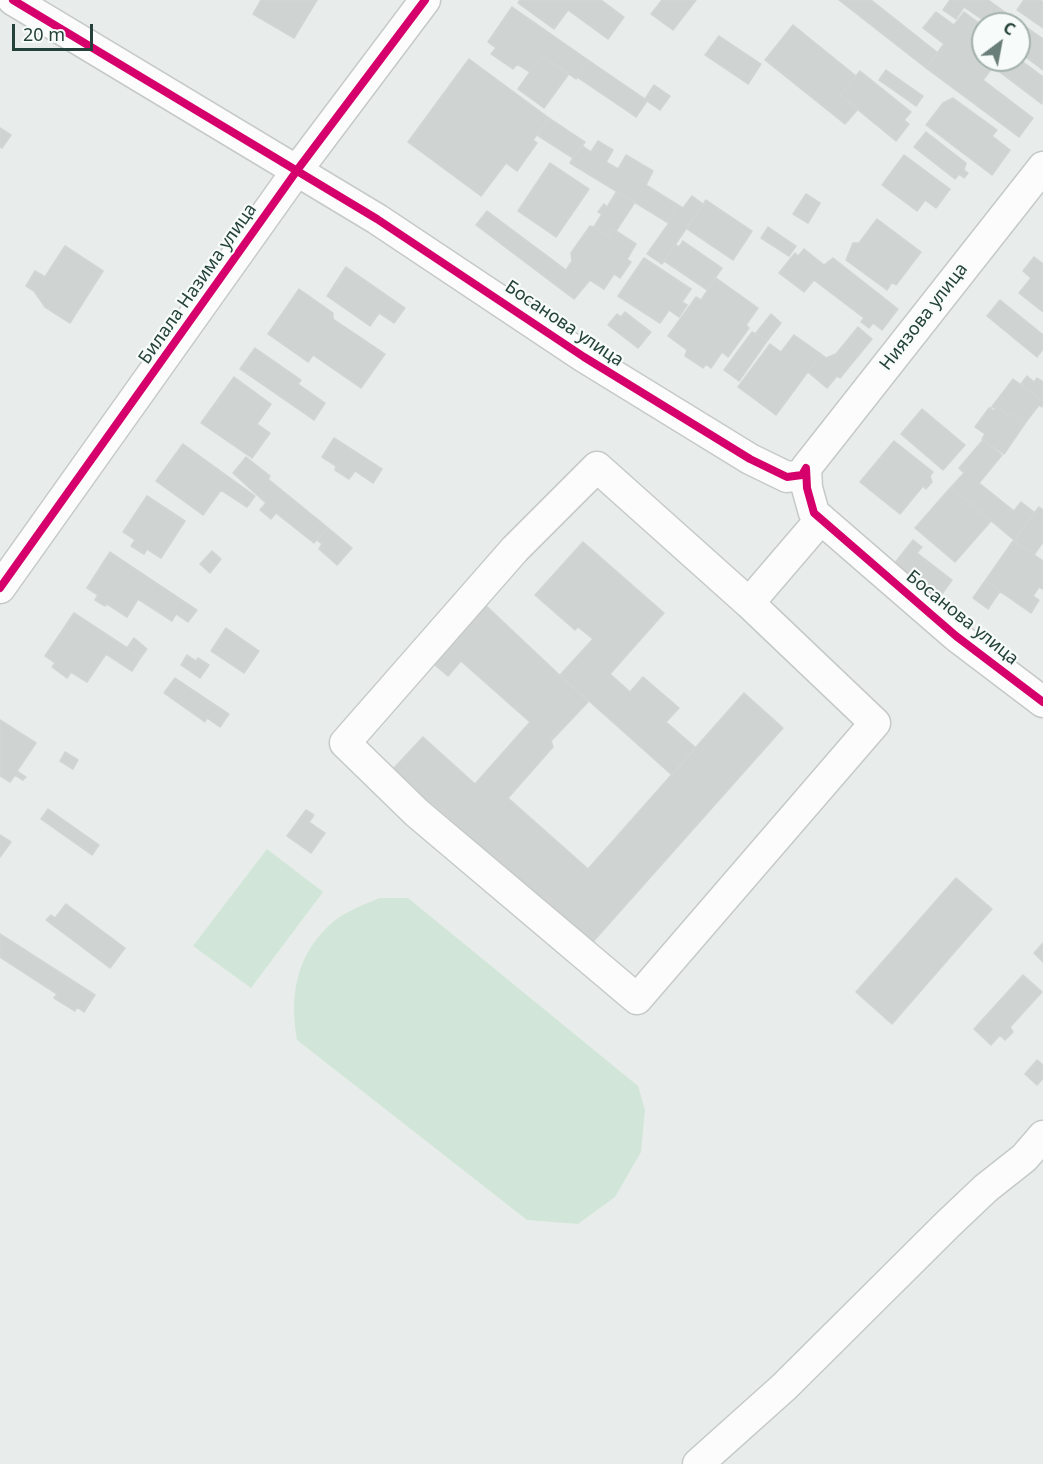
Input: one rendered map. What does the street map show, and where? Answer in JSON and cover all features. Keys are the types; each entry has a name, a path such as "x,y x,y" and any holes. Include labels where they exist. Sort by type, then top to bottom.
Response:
{"street":[{"name":"Босанова улица","path":"13,0 298,169 387,225 584,357 750,459 787,477 802,475 806,468"},
{"name":"Билала Назима улица","path":"0,588 298,169 425,0"},
{"name":"Ниязова улица","path":"806,468 1043,167"},
{"path":"597,467 749,603 875,723 637,999 417,813 345,743 515,549 597,467"},
{"name":"Босанова улица","path":"806,468 807,488 814,513 956,636 1043,702"},
{"path":"749,603 821,519"},
{"path":"698,1464 784,1387 948,1224 986,1188 1024,1158 1043,1136"}],"green space":[{"path":"267,849 323,892 251,988 193,946"},
{"path":"380,898 408,898 638,1086 645,1110 641,1152 615,1197 578,1224 527,1220 297,1040 295,990 311,946 321,933 339,917"}],"building":[{"path":"261,0 317,0 294,38 253,14"},
{"path":"520,0 601,0 624,17 608,39 568,10 554,29 518,3"},
{"path":"662,0 696,0 673,30 651,14"},
{"path":"839,0 871,0 938,53 926,68"},
{"path":"950,0 988,0 1005,12 971,12 964,7 956,19 943,10"},
{"path":"1024,0 1043,2 1043,28 1031,20 1031,12 1017,10"},
{"path":"512,7 588,60 576,79 542,55 530,72 517,64 513,69 491,54 496,48 488,42"},
{"path":"936,12 954,25 964,12 971,17 971,72 989,72 983,80 1033,118 1019,137 926,68 944,44 923,28"},
{"path":"793,25 856,76 840,95 858,109 845,124 765,60"},
{"path":"1031,30 1043,39 1043,70 1031,61"},
{"path":"719,36 761,64 748,84 705,55"},
{"path":"542,55 568,75 544,108 518,89"},
{"path":"469,59 549,118 533,140 537,143 517,171 506,163 481,196 408,142"},
{"path":"588,60 645,99 654,85 670,96 660,110 647,101 636,117 577,77"},
{"path":"1031,68 1043,77 1042,104 1000,72 1031,72"},
{"path":"886,70 923,96 916,106 879,80"},
{"path":"860,71 911,112 904,120 909,124 896,141 840,95"},
{"path":"953,98 997,130 992,136 1010,150 992,175 926,125 943,103"},
{"path":"549,118 585,142 573,158 537,135"},
{"path":"0,128 11,135 2,148 0,147"},
{"path":"926,132 966,163 964,170 968,173 964,178 959,174 955,179 914,147"},
{"path":"598,141 613,150 606,162 618,169 626,155 653,171 646,185 678,205 667,222 570,163 581,145 591,152"},
{"path":"904,155 950,189 936,208 925,200 917,211 882,185"},
{"path":"550,163 589,189 556,237 518,211"},
{"path":"617,191 635,202 616,231 613,229 608,236 594,227 602,214 598,212 604,204 607,207"},
{"path":"806,194 820,203 808,223 793,214"},
{"path":"692,196 703,204 662,264 647,254 669,223 667,222 678,205 683,208"},
{"path":"706,200 752,231 733,260 687,229"},
{"path":"487,211 566,270 572,261 571,253 590,226 608,236 613,229 636,244 627,259 631,262 620,278 614,274 604,289 590,280 574,299 476,225"},
{"path":"877,219 921,252 896,285 892,282 887,290 846,260 853,243 859,243"},
{"path":"768,227 796,246 789,256 761,238"},
{"path":"683,241 722,268 707,290 664,261 675,244 679,247"},
{"path":"65,246 103,271 70,323 45,307 34,291 26,286 35,271 45,277"},
{"path":"804,249 824,265 833,258 898,309 882,330 873,323 869,328 861,322 864,318 814,280 804,292 779,273 795,253 798,256"},
{"path":"1034,257 1043,264 1043,312 1019,293 1031,278 1023,271"},
{"path":"644,258 691,289 682,302 687,305 679,317 669,310 660,323 618,296"},
{"path":"346,267 405,308 394,323 379,313 370,326 327,296"},
{"path":"716,278 758,308 746,325 749,328 728,357 722,352 711,368 706,364 703,368 685,356 687,350 668,336 696,297 701,300"},
{"path":"299,289 333,313 333,319 385,354 361,388 313,355 308,362 268,334"},
{"path":"1000,300 1043,335 1043,349 1037,357 987,316"},
{"path":"625,312 651,332 638,348 608,325 617,314 621,317"},
{"path":"771,314 781,323 767,341 756,333"},
{"path":"858,327 872,339 840,378 837,376 827,388 808,372 821,354 826,358 836,354"},
{"path":"752,332 767,341 739,381 724,370"},
{"path":"794,335 821,354 776,415 738,387 770,344 781,352"},
{"path":"255,348 301,380 298,384 325,403 314,420 240,369"},
{"path":"1027,376 1034,382 1037,378 1043,382 1043,401 1021,384"},
{"path":"234,377 271,404 257,424 270,433 252,458 201,423"},
{"path":"1013,379 1043,401 1043,406 1039,405 1026,422 1015,414 1010,416 996,407 991,408"},
{"path":"996,407 1010,416 1015,414 1026,422 1004,454 982,439 985,434 975,427 989,408 994,411"},
{"path":"922,409 965,445 943,470 901,434"},
{"path":"334,438 382,469 373,483 355,471 349,479 335,470 336,466 322,457"},
{"path":"983,440 1002,455 979,483 1014,511 1021,502 1035,513 1014,540 951,487 964,473 959,468"},
{"path":"894,441 933,472 930,476 932,482 926,489 923,486 900,514 860,482"},
{"path":"183,444 255,496 247,507 221,490 203,515 156,481"},
{"path":"246,457 270,476 268,479 327,527 314,543 276,513 271,519 260,510 266,503 233,473"},
{"path":"951,487 991,521 955,562 915,528"},
{"path":"147,496 185,521 161,558 147,549 144,554 131,546 135,540 123,532"},
{"path":"1039,507 1043,510 1043,542 1034,555 1014,540"},
{"path":"327,527 352,548 337,565 319,549 322,544 317,540"},
{"path":"913,540 922,547 917,553 952,580 939,598 894,564"},
{"path":"1013,541 1043,561 1043,589 1039,587 1033,596 1039,600 1031,613 985,581"},
{"path":"583,542 664,613 610,674 630,692 643,677 679,708 666,722 696,748 672,775 560,675 593,639 578,627 575,630 535,595"},
{"path":"212,551 221,559 210,573 200,564"},
{"path":"110,552 197,610 188,622 176,614 172,621 138,599 127,617 107,604 105,606 95,600 98,595 87,588"},
{"path":"985,581 1000,591 988,609 973,598"},
{"path":"480,600 588,702 551,741 553,747 508,798 588,869 744,693 783,728 591,944 393,769 423,737 475,784 530,722 461,661 448,676 429,660"},
{"path":"74,613 141,657 132,671 106,654 87,682 71,672 67,678 52,667 55,663 45,656"},
{"path":"226,628 259,651 244,673 211,651"},
{"path":"134,638 147,649 141,657 127,648"},
{"path":"187,655 196,661 198,658 209,665 200,678 181,665"},
{"path":"175,678 229,714 220,727 207,718 205,722 164,693"},
{"path":"0,720 36,743 17,771 26,777 23,780 15,775 10,782 0,776"},
{"path":"65,752 78,760 73,769 60,761"},
{"path":"48,809 99,845 92,855 41,819"},
{"path":"306,810 314,815 309,822 325,833 311,853 287,836"},
{"path":"0,835 11,842 0,857"},
{"path":"956,878 992,909 892,1024 856,992"},
{"path":"66,904 125,948 110,968 46,920 51,915 55,918"},
{"path":"0,934 95,995 84,1012 77,1007 75,1011 54,998 57,994 0,957"},
{"path":"1043,943 1043,962 1034,953"},
{"path":"1023,975 1042,992 1010,1027 1013,1032 1005,1040 1000,1035 991,1045 974,1029"},
{"path":"1037,1060 1043,1065 1043,1078 1037,1085 1025,1074"}],"cycle path":[{"path":"13,0 377,219 584,357 750,459 787,477 802,475 806,468 807,488 814,513 956,636 1043,702"},
{"path":"0,588 298,169 425,0"}]}
